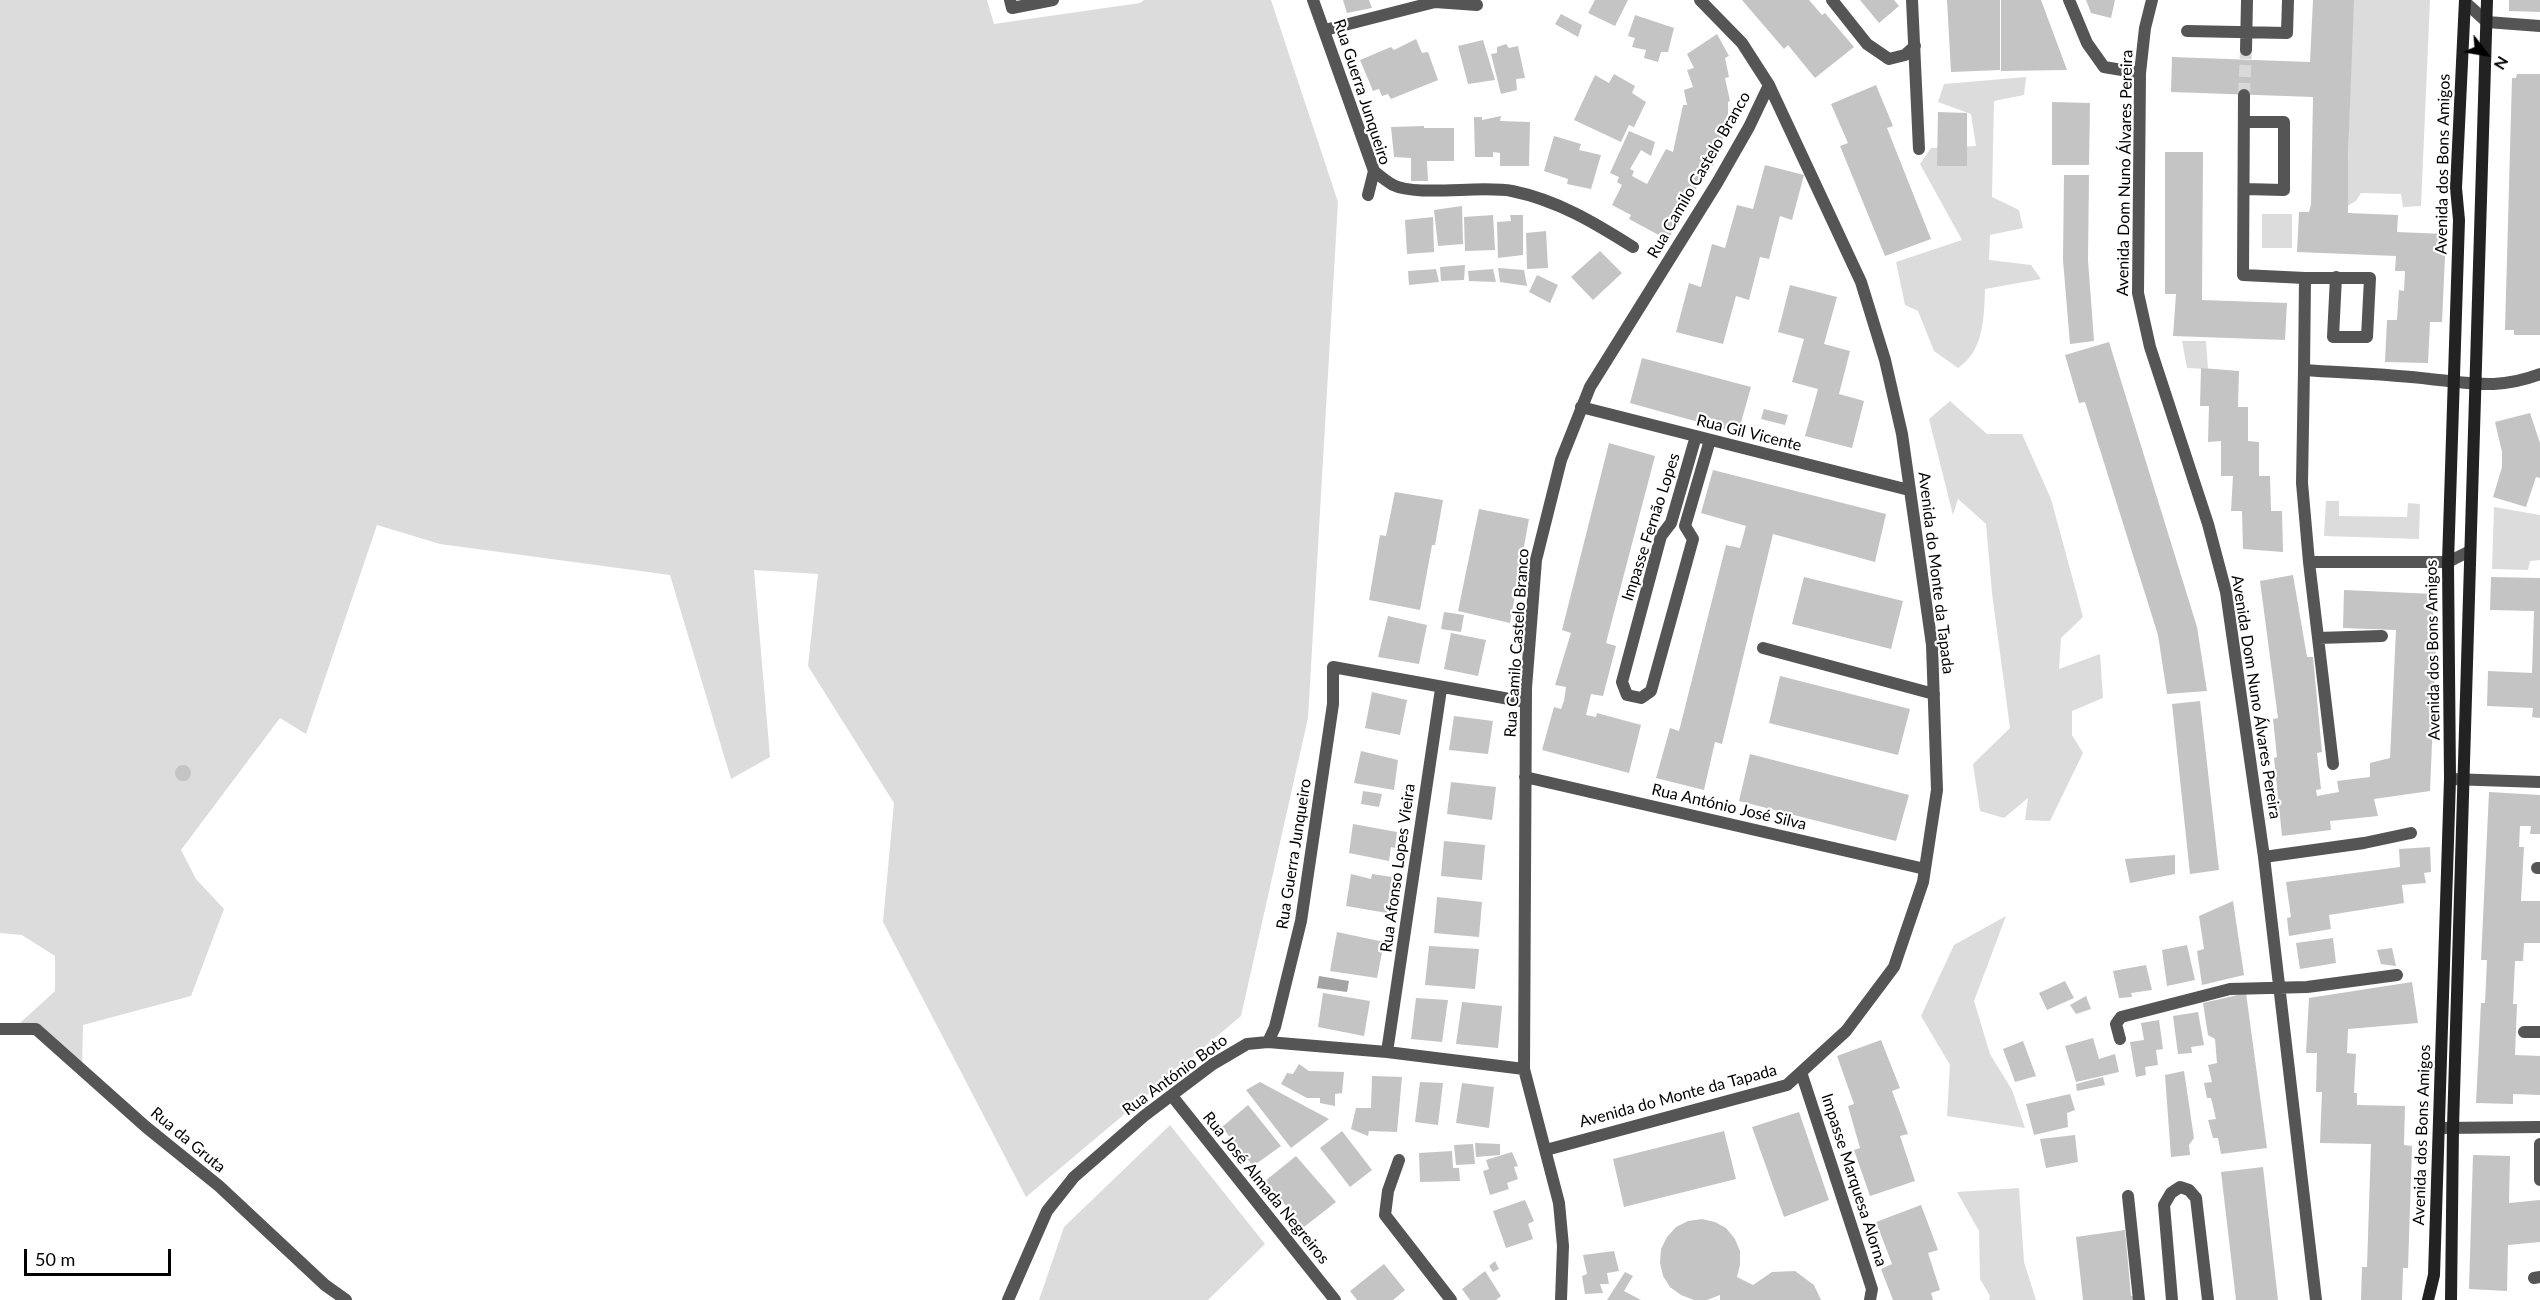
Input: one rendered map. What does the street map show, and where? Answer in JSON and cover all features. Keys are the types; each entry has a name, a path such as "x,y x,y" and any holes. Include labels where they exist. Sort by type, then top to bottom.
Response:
{"main road":[{"name":"Avenida dos Bons Amigos","path":"2451,1300 2453,1127 2487,0"},
{"name":"Avenida dos Bons Amigos","path":"2428,1300 2434,1275 2450,779 2448,562 2459,220 2456,188 2465,1"}],"street":[{"path":"1010,0 1012,8 1053,0"},
{"name":"Rua Guerra Junqueiro","path":"1313,0 1374,171 1368,195"},
{"name":"Avenida do Monte da Tapada","path":"1546,1150 1787,1085 1846,1030 1894,967 1925,869 1938,790 1932,645 1902,434 1886,360 1861,282 1769,85 1742,43 1700,0"},
{"path":"1832,0 1867,44 1889,59 1905,55 1915,46"},
{"path":"1912,0 1919,149"},
{"path":"2068,0 2087,43 2104,67 2140,73"},
{"name":"Avenida Dom Nuno Álvares Pereira","path":"2152,0 2145,28 2140,73 2138,293 2150,347 2208,524 2226,592 2264,857 2316,1300"},
{"path":"2246,50 2247,0"},
{"path":"2187,32 2287,33 2288,0"},
{"path":"2465,1 2487,22 2540,26"},
{"path":"1325,30 1435,2 1477,5"},
{"name":"Rua Camilo Castelo Branco","path":"1561,1300 1563,1246 1559,1203 1524,1069 1526,702 1536,560 1561,460 1581,407 1620,336 1717,183 1749,128 1769,85"},
{"path":"2244,95 2246,122 2243,275 2305,278 2336,277 2370,278 2367,337 2333,337 2336,277"},
{"path":"2245,189 2284,190 2284,122 2246,122"},
{"path":"1374,171 1395,186 1439,190 1472,188 1512,191 1559,204 1633,247"},
{"path":"2305,278 2302,483 2333,764"},
{"path":"2304,370 2432,379 2475,386 2522,381 2540,374"},
{"name":"Rua Gil Vicente","path":"1581,407 1909,490"},
{"name":"Impasse Fernão Lopes","path":"1696,436 1671,523 1661,536 1631,648 1622,682 1627,695 1641,698 1651,691 1693,539 1685,526 1710,440"},
{"path":"2309,562 2448,562 2470,550"},
{"path":"2318,638 2382,636"},
{"path":"1763,648 1934,694"},
{"name":"Rua Guerra Junqueiro","path":"1268,1042 1275,1027 1301,921 1333,704 1333,667 1441,689"},
{"path":"1441,689 1526,702"},
{"name":"Rua Afonso Lopes Vieira","path":"1387,1052 1441,689"},
{"name":"Rua António José Silva","path":"1525,777 1925,869"},
{"path":"2450,779 2540,782"},
{"path":"2264,857 2364,843 2411,833"},
{"path":"2120,1039 2116,1024 2121,1017 2230,989 2307,987 2397,975"},
{"name":"Rua da Gruta","path":"0,1029 36,1029 146,1127 219,1186 325,1285 346,1300"},
{"path":"2524,1032 2540,1032"},
{"name":"Rua António Boto","path":"1008,1300 1047,1211 1074,1177 1213,1064 1247,1044 1268,1042 1387,1052 1524,1069"},
{"name":"Impasse Marquesa Alorna","path":"1801,1072 1872,1289 1870,1300"},
{"name":"Rua José Almada Negreiros","path":"1172,1096 1335,1300"},
{"path":"2440,1128 2540,1127"},
{"path":"2540,1144 2540,1180"},
{"path":"1399,1160 1388,1191 1385,1215 1451,1300"},
{"path":"2172,1300 2164,1205 2171,1193 2180,1187 2189,1190 2196,1198 2208,1300"},
{"path":"2128,1196 2139,1300"}],"shaded area":[{"path":"0,0 987,0 994,24 1140,3 1144,0 1271,0 1338,202 1308,718 1241,1016 1026,1197 883,922 894,803 808,666 818,574 754,570 770,757 731,779 670,575 440,544 377,525 306,734 280,718 181,850 196,879 224,909 191,996 83,1025 82,1069 20,1023 55,991 55,956 22,935 0,933"},
{"path":"2352,0 2430,0 2421,206 2403,207 2401,194 2361,193 2356,201 2347,206"},
{"path":"2026,77 2024,95 1994,101 1992,197 2019,210 2023,228 1990,235 1989,260 2031,265 2041,279 1985,289 1983,322 1978,343 1967,361 1958,368 1934,351 1918,311 1905,305 1896,262 1962,240 1920,164 1931,148 1976,146 1971,114 1938,102 1944,84"},
{"path":"2262,214 2292,214 2292,248 2262,248"},
{"path":"2182,341 2206,341 2208,369 2187,368"},
{"path":"1950,401 1987,434 2022,434 2051,499 2083,617 2061,638 2059,669 2100,654 2103,698 2072,711 2072,735 2083,753 2050,821 2025,820 2028,798 2004,818 1980,811 1973,764 2010,728 1992,593 1986,524 1958,499 1953,515 1929,419"},
{"path":"2326,501 2339,501 2339,516 2407,517 2408,503 2420,504 2419,539 2324,536"},
{"path":"2494,507 2540,515 2540,560 2530,561 2528,570 2492,569"},
{"path":"2006,916 1974,1001 1990,1054 2012,1090 2025,1128 1947,1116 1950,1065 1921,1016 1954,945"},
{"path":"1319,976 1349,981 1347,992 1317,988"},
{"path":"1170,1125 1265,1244 1208,1300 1039,1300 1064,1227"},
{"path":"2019,1188 2024,1262 2036,1300 1989,1300 1990,1296 1980,1279 1979,1231 1957,1192"}],"building":[{"path":"1343,0 1369,0 1372,8 1347,13"},
{"path":"1595,0 1628,0 1615,26 1588,13"},
{"path":"1742,0 1809,0 1822,15 1825,13 1854,47 1815,78 1788,45 1784,49"},
{"path":"1860,0 1894,0 1899,6 1879,23"},
{"path":"1947,0 2000,0 2000,70 1951,72"},
{"path":"2001,0 2041,0 2067,70 2001,71"},
{"path":"2086,0 2115,0 2111,18 2091,13"},
{"path":"2313,0 2354,0 2348,213 2398,215 2397,232 2446,234 2442,322 2430,322 2428,363 2385,362 2387,320 2397,320 2399,290 2404,291 2405,271 2395,271 2396,256 2297,252 2299,212 2309,212 2311,204 2313,97 2171,92 2172,57 2310,62"},
{"path":"2509,0 2540,0 2540,12 2509,11"},
{"path":"1561,14 1582,25 1578,37 1555,24"},
{"path":"1635,15 1674,28 1668,52 1661,52 1658,62 1644,58 1646,50 1632,47 1635,38 1628,36"},
{"path":"1717,34 1729,56 1725,58 1729,77 1725,78 1730,101 1728,102 1728,124 1724,124 1722,146 1719,146 1713,166 1709,165 1668,240 1629,219 1631,215 1612,205 1622,185 1617,182 1619,177 1610,173 1629,131 1655,142 1651,156 1641,150 1630,169 1634,171 1632,176 1647,184 1666,149 1673,152 1683,105 1687,105 1684,90 1693,87 1687,70 1694,68 1687,54"},
{"path":"1416,39 1422,53 1428,52 1438,80 1391,99 1388,94 1382,96 1379,89 1373,91 1360,60 1391,47 1394,50"},
{"path":"1483,40 1495,80 1468,84 1458,46"},
{"path":"1506,44 1509,48 1518,46 1525,78 1516,79 1517,90 1501,94 1491,54 1497,53 1497,47"},
{"path":"1614,74 1635,86 1632,93 1646,102 1634,127 1629,125 1621,142 1574,120 1595,75 1609,83"},
{"path":"2517,74 2540,74 2540,335 2514,335 2514,330 2505,330 2512,78 2516,78"},
{"path":"1876,85 1893,126 1887,128 1931,239 1885,256 1840,146 1848,143 1831,104"},
{"path":"2052,102 2090,103 2089,165 2052,165"},
{"path":"1938,112 1967,113 1967,166 1937,166"},
{"path":"1501,116 1500,121 1530,122 1529,166 1500,166 1500,153 1493,152 1493,157 1475,157 1474,117 1482,117 1482,120"},
{"path":"1424,126 1424,128 1454,128 1454,161 1427,161 1428,181 1411,181 1411,158 1394,157 1391,127"},
{"path":"1554,136 1581,144 1579,150 1601,155 1591,189 1567,184 1568,179 1544,171"},
{"path":"2165,152 2203,152 2202,300 2287,303 2285,340 2173,336 2176,294 2165,294"},
{"path":"1765,165 1804,175 1792,220 1780,216 1769,259 1760,257 1749,300 1736,296 1723,344 1676,332 1689,283 1701,287 1712,244 1725,248 1737,205 1753,209"},
{"path":"2064,175 2089,175 2088,260 2094,341 2070,344 2063,260"},
{"path":"1462,206 1463,244 1438,246 1434,210"},
{"path":"1493,215 1495,250 1465,251 1464,217"},
{"path":"1510,215 1523,215 1523,255 1498,258 1497,222 1511,221"},
{"path":"1433,217 1434,252 1407,254 1405,220"},
{"path":"1546,231 1548,268 1527,269 1526,233"},
{"path":"1600,251 1622,273 1593,300 1571,277"},
{"path":"1465,265 1464,280 1441,281 1440,267"},
{"path":"1498,268 1524,270 1527,286 1500,282"},
{"path":"1436,269 1439,282 1409,285 1408,271"},
{"path":"1493,269 1496,282 1469,281 1468,271"},
{"path":"1537,275 1558,285 1550,303 1529,292"},
{"path":"1790,285 1837,297 1824,344 1850,351 1839,394 1864,401 1852,448 1805,436 1818,389 1792,382 1804,339 1778,332"},
{"path":"2109,342 2197,627 2207,691 2167,694 2158,635 2085,402 2079,403 2065,355"},
{"path":"1642,358 1751,387 1738,433 1630,403"},
{"path":"2201,368 2239,371 2238,407 2248,407 2248,441 2259,442 2259,476 2270,476 2271,511 2282,511 2283,552 2243,549 2242,511 2231,511 2233,476 2221,476 2221,441 2208,442 2209,406 2200,406"},
{"path":"1764,409 1788,415 1785,425 1761,419"},
{"path":"2530,413 2540,443 2540,478 2536,477 2526,507 2493,497 2502,467 2502,452 2495,422"},
{"path":"1609,443 1655,456 1606,643 1616,646 1603,696 1591,694 1586,715 1596,717 1597,713 1641,725 1629,773 1542,750 1554,707 1561,709 1564,701 1566,687 1555,685 1571,633 1562,630"},
{"path":"1713,470 1886,514 1875,562 1773,534 1722,744 1715,742 1704,790 1656,778 1670,728 1679,731 1726,545 1740,548 1746,526 1701,513"},
{"path":"1395,492 1443,500 1420,610 1369,600 1380,535 1386,536"},
{"path":"1479,509 1529,519 1510,623 1458,611"},
{"path":"2293,575 2307,657 2313,657 2322,752 2317,753 2321,789 2316,790 2317,796 2339,792 2337,781 2370,777 2370,763 2390,758 2396,630 2343,628 2344,590 2434,594 2432,645 2436,645 2430,791 2374,799 2378,816 2330,821 2331,830 2282,836 2274,758 2277,757 2273,719 2278,718 2260,581"},
{"path":"1804,577 1903,601 1891,649 1792,624"},
{"path":"2491,577 2540,578 2540,718 2532,717 2533,708 2487,706 2488,671 2532,673 2534,611 2490,610"},
{"path":"1444,612 1464,615 1461,632 1441,629"},
{"path":"1388,616 1427,625 1419,664 1378,657"},
{"path":"1451,633 1486,640 1478,676 1444,669"},
{"path":"1780,676 1910,709 1898,755 1769,723"},
{"path":"1372,692 1407,700 1400,735 1365,728"},
{"path":"2200,701 2219,870 2190,874 2172,704"},
{"path":"1454,716 1493,721 1488,754 1449,750"},
{"path":"1361,751 1398,760 1394,790 1354,783"},
{"path":"1750,754 1909,795 1896,841 1739,801"},
{"path":"183,765 189,767 191,773 189,779 183,781 177,779 175,773 177,767"},
{"path":"1451,782 1496,787 1492,820 1447,814"},
{"path":"1363,791 1382,794 1379,807 1361,804"},
{"path":"2489,792 2540,795 2540,834 2530,834 2531,826 2520,826 2519,847 2524,847 2521,901 2540,901 2540,943 2524,943 2523,961 2515,961 2513,1004 2517,1004 2515,1055 2540,1056 2540,1095 2513,1094 2513,1104 2476,1103 2481,1003 2485,1003 2487,960 2481,960"},
{"path":"1353,824 1397,832 1395,848 1391,847 1389,861 1349,853"},
{"path":"1444,841 1485,845 1482,880 1441,876"},
{"path":"2430,847 2431,872 2424,873 2426,883 2402,885 2404,903 2329,915 2331,929 2289,936 2287,918 2291,917 2286,882 2400,867 2399,849"},
{"path":"2175,855 2175,874 2130,883 2125,859"},
{"path":"1351,874 1371,879 1372,874 1392,877 1387,913 1346,906"},
{"path":"1437,897 1482,902 1479,937 1434,933"},
{"path":"2233,901 2244,975 2202,985 2197,951 2204,949 2199,916"},
{"path":"1337,932 1384,942 1377,978 1330,971"},
{"path":"2333,938 2336,963 2300,969 2296,943"},
{"path":"2187,945 2195,980 2167,986 2162,950"},
{"path":"1429,946 1479,949 1475,989 1425,985"},
{"path":"2392,948 2396,966 2381,964 2377,950"},
{"path":"2146,965 2152,990 2131,993 2132,997 2119,998 2113,971"},
{"path":"2065,981 2074,998 2047,1010 2039,993"},
{"path":"2412,982 2418,1023 2348,1029 2347,1053 2356,1054 2354,1093 2357,1093 2357,1105 2405,1106 2404,1145 2412,1146 2408,1268 2403,1268 2402,1300 2361,1300 2362,1267 2367,1267 2371,1144 2320,1143 2322,1092 2316,1092 2317,1053 2306,1053 2309,998"},
{"path":"1323,993 1370,1001 1364,1036 1318,1027"},
{"path":"2246,993 2267,1148 2221,1154 2218,1138 2213,1138 2208,1120 2216,1119 2211,1098 2207,1098 2204,1083 2212,1082 2208,1065 2217,1063 2215,1039 2208,1035 2203,1003"},
{"path":"2086,996 2091,1009 2076,1014 2070,1005"},
{"path":"1416,998 1448,1000 1442,1042 1411,1039"},
{"path":"1462,1002 1502,1006 1498,1048 1456,1044"},
{"path":"2198,1012 2204,1045 2191,1047 2192,1053 2178,1054 2173,1016"},
{"path":"2159,1020 2163,1049 2156,1050 2158,1065 2145,1067 2146,1075 2136,1077 2130,1042 2144,1040 2141,1023"},
{"path":"2093,1038 2099,1059 2115,1054 2119,1072 2076,1082 2065,1046"},
{"path":"1881,1040 1900,1088 1892,1091 1908,1134 1900,1136 1915,1181 1870,1196 1854,1150 1860,1148 1848,1106 1854,1104 1837,1056"},
{"path":"2023,1041 2036,1076 2015,1082 2003,1049"},
{"path":"1299,1064 1309,1071 1344,1072 1342,1093 1335,1094 1335,1106 1320,1103 1320,1098 1307,1098 1281,1084 1287,1073 1293,1074"},
{"path":"2184,1071 2194,1138 2189,1145 2190,1155 2171,1157 2165,1075"},
{"path":"1372,1076 1402,1077 1397,1132 1369,1131 1368,1136 1351,1129 1356,1108 1371,1108"},
{"path":"2103,1077 2105,1085 2077,1091 2076,1084"},
{"path":"1260,1082 1329,1119 1291,1148 1246,1090"},
{"path":"1420,1082 1443,1083 1438,1125 1415,1122"},
{"path":"1462,1083 1494,1087 1489,1128 1456,1123"},
{"path":"2070,1094 2075,1110 2067,1113 2068,1127 2034,1135 2026,1104"},
{"path":"1248,1105 1281,1146 1253,1166 1222,1127"},
{"path":"1799,1112 1829,1200 1784,1217 1752,1127"},
{"path":"1342,1131 1372,1170 1350,1187 1320,1148"},
{"path":"1724,1131 1736,1179 1624,1207 1613,1159"},
{"path":"2075,1135 2078,1162 2046,1168 2040,1139"},
{"path":"1475,1143 1500,1144 1500,1155 1476,1157"},
{"path":"1473,1144 1475,1164 1456,1165 1454,1145"},
{"path":"1452,1151 1453,1168 1459,1168 1460,1181 1420,1182 1419,1153"},
{"path":"1512,1152 1518,1166 1514,1167 1518,1179 1507,1183 1509,1189 1490,1195 1483,1171 1489,1169 1486,1160"},
{"path":"2473,1155 2510,1156 2509,1203 2540,1200 2540,1242 2508,1245 2507,1291 2469,1289"},
{"path":"1296,1156 1336,1202 1304,1227 1265,1181"},
{"path":"2263,1167 2278,1300 2236,1300 2221,1172"},
{"path":"1525,1200 1534,1221 1528,1224 1533,1239 1506,1248 1493,1211"},
{"path":"1921,1205 1938,1250 1928,1253 1940,1290 1931,1293 1933,1300 1893,1300 1881,1269 1892,1264 1876,1222"},
{"path":"1702,1219 1726,1228 1735,1239 1740,1251 1737,1277 1753,1285 1772,1272 1795,1271 1814,1285 1821,1300 1720,1300 1720,1295 1707,1300 1694,1300 1681,1295 1670,1287 1663,1276 1660,1263 1661,1249 1667,1237 1676,1227 1688,1221"},
{"path":"2125,1230 2131,1296 2134,1296 2134,1300 2083,1300 2076,1237"},
{"path":"1614,1251 1619,1271 1607,1273 1609,1284 1600,1284 1603,1293 1585,1294 1582,1276 1587,1274 1583,1255"},
{"path":"1495,1261 1499,1269 1493,1272 1489,1266"},
{"path":"1384,1264 1405,1290 1393,1300 1357,1300 1350,1291"},
{"path":"1485,1271 1501,1296 1496,1300 1470,1300 1462,1289"},
{"path":"1625,1272 1633,1276 1624,1291 1641,1300 1607,1300"}],"tunnel":[{"path":"2244,95 2246,50"}]}
